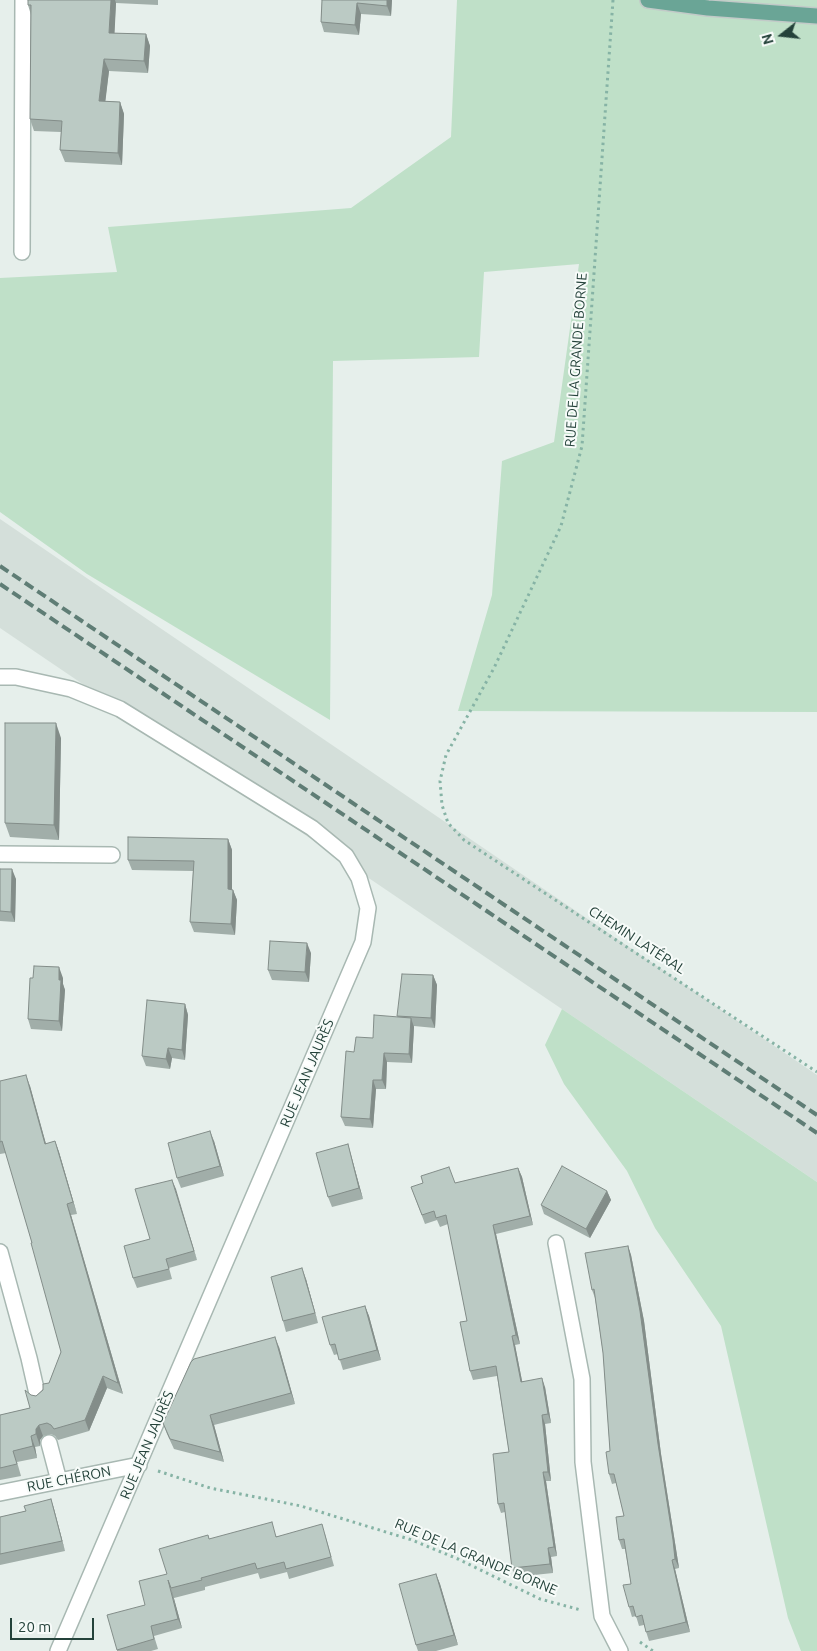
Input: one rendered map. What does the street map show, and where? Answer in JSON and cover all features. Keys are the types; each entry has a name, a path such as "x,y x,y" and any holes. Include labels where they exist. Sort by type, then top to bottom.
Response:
{"main road":[{"path":"648,0 708,8 817,16"}],"street":[{"path":"22,252 23,0"},
{"name":"RUE JEAN JAURÈS","path":"0,677 16,677 71,689 120,710 312,828 346,856 359,878 368,908 363,942 58,1651"},
{"path":"0,854 112,855"},
{"path":"556,1243 582,1379 583,1462 602,1616 620,1651"},
{"path":"0,1252 38,1398"},
{"path":"48,1443 59,1481"},
{"name":"RUE CHÉRON","path":"0,1493 138,1465"}],"path":[{"name":"RUE DE LA GRANDE BORNE","path":"448,823 442,805 440,781 446,755 494,668 562,526 582,446 613,0"},
{"name":"CHEMIN LATÉRAL","path":"448,823 464,840 817,1072"},
{"name":"RUE DE LA GRANDE BORNE","path":"138,1465 210,1488 301,1506 412,1540 458,1559 540,1599 602,1616"}],"shaded area":[{"path":"0,519 817,1075 817,1182 0,628"}],"green space":[{"path":"457,0 817,0 817,712 458,711 492,595 502,461 554,442 579,264 484,272 479,357 333,361 330,720 87,574 0,512 0,278 117,272 108,227 351,208 451,137"},
{"path":"562,1009 817,1182 817,1651 801,1651 788,1618 721,1326 655,1228 627,1171 564,1084 545,1045"}],"building":[{"path":"28,0 111,0 109,33 146,34 144,61 104,59 99,101 120,102 118,153 60,150 62,121 30,119 31,5 28,5"},
{"path":"322,0 387,0 387,6 357,3 355,25 321,22"},
{"path":"5,723 56,723 54,825 5,823"},
{"path":"128,837 228,839 228,889 233,890 231,924 190,922 194,861 128,860"},
{"path":"0,869 12,869 11,912 0,911"},
{"path":"270,941 307,943 305,972 268,970"},
{"path":"34,966 59,967 59,980 61,980 59,1021 28,1019 30,978 33,978"},
{"path":"402,974 433,975 431,1018 397,1016"},
{"path":"147,1000 185,1004 182,1050 168,1048 166,1059 142,1056"},
{"path":"374,1015 411,1018 409,1054 384,1053 382,1080 373,1080 370,1119 341,1117 346,1051 354,1052 356,1037 373,1038"},
{"path":"26,1075 45,1144 55,1141 73,1202 67,1204 118,1383 103,1376 85,1420 54,1429 47,1423 39,1425 36,1429 36,1434 31,1436 33,1446 13,1451 17,1464 0,1468 0,1415 30,1408 25,1390 31,1395 36,1396 43,1390 43,1384 49,1383 61,1352 32,1243 2,1141 0,1142 0,1081"},
{"path":"210,1131 220,1166 177,1178 168,1143"},
{"path":"348,1144 359,1188 328,1197 316,1153"},
{"path":"562,1166 607,1191 586,1229 541,1205"},
{"path":"449,1167 455,1183 518,1168 530,1216 493,1225 516,1335 512,1336 521,1382 542,1378 548,1414 542,1415 548,1472 543,1472 554,1547 548,1548 550,1564 512,1568 504,1503 498,1504 493,1454 509,1452 496,1366 470,1371 460,1322 467,1321 446,1215 436,1218 434,1211 422,1215 411,1187 423,1183 421,1176"},
{"path":"172,1180 194,1251 166,1259 169,1269 133,1278 124,1246 150,1239 135,1189"},
{"path":"628,1246 640,1311 673,1540 675,1559 672,1560 686,1622 646,1632 642,1615 636,1617 633,1606 629,1607 623,1585 631,1584 624,1539 619,1540 616,1517 624,1516 614,1474 609,1474 606,1452 610,1451 603,1353 594,1289 592,1290 585,1253"},
{"path":"302,1268 315,1313 283,1321 271,1277"},
{"path":"365,1306 377,1350 339,1360 335,1344 330,1345 322,1317"},
{"path":"275,1337 291,1393 210,1415 220,1452 170,1439 163,1423 194,1359"},
{"path":"51,1499 62,1541 0,1554 0,1517 26,1511 24,1506"},
{"path":"272,1522 276,1537 322,1524 331,1557 286,1569 284,1562 257,1569 255,1563 171,1588 168,1580 178,1619 151,1626 154,1639 117,1650 107,1615 145,1605 139,1581 167,1574 159,1549 208,1535 209,1539"},
{"path":"436,1574 454,1635 416,1645 399,1584"}],"railway":[{"path":"0,566 817,1115"},
{"path":"0,584 817,1133"}]}
